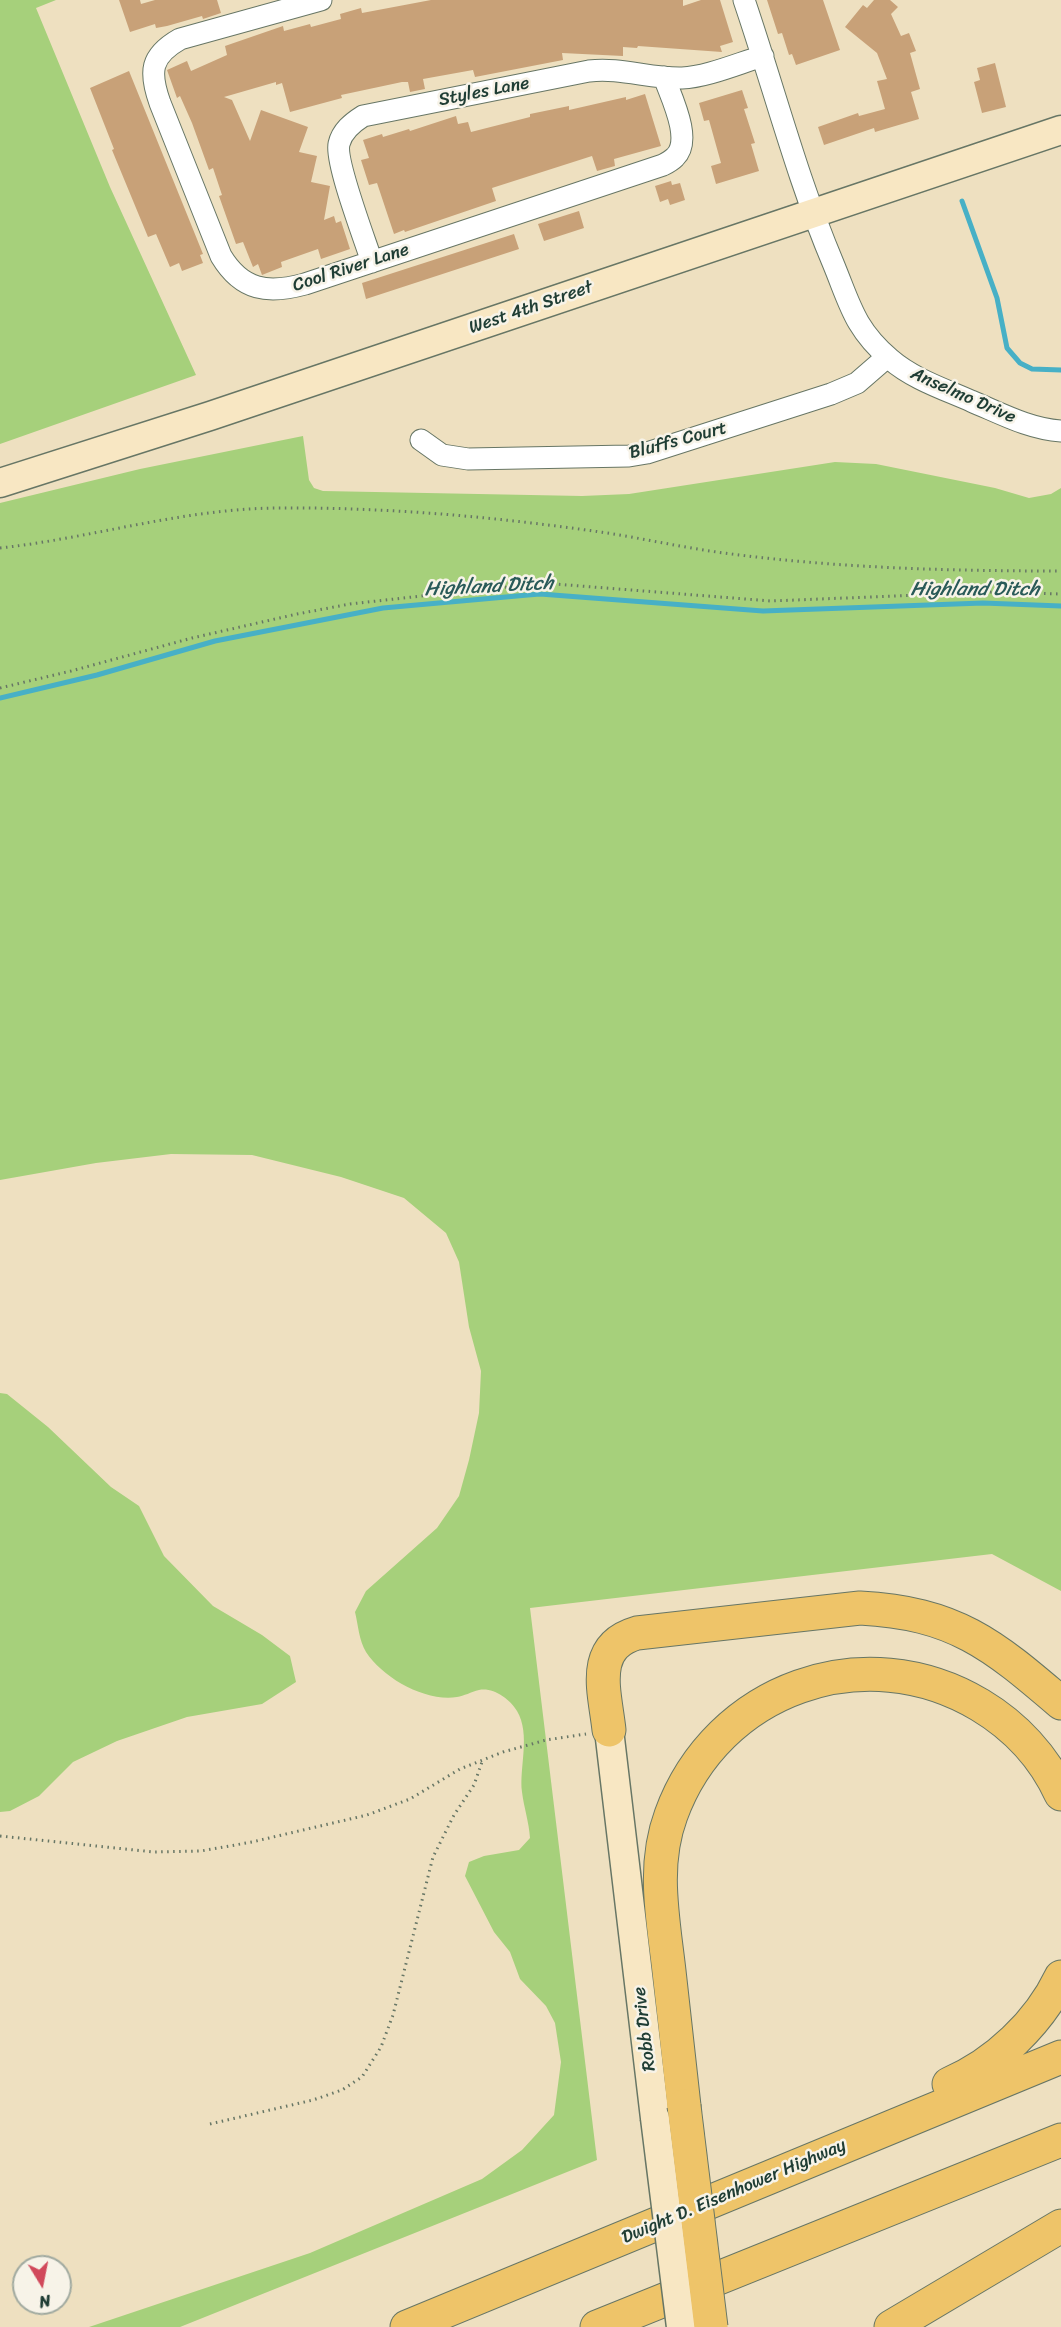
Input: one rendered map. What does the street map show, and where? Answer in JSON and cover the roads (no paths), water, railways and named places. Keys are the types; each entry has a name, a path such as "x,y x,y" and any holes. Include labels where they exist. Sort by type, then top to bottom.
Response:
{"highway":[{"path":"609,1730 603,1668 610,1650 625,1637 637,1633 860,1608 892,1610 953,1625 997,1650 1061,1703"},
{"path":"711,2327 670,2112 660,1889 661,1853 671,1813 693,1771 711,1745 733,1724 759,1706 787,1691 817,1681 847,1675 879,1673 909,1677 940,1685 969,1698 995,1714 1020,1735 1040,1758 1061,1794"},
{"path":"585,2254 627,2218 961,2079 992,2059 1039,2014 1053,1995 1061,1977"},
{"name":"Dwight D. Eisenhower Highway","path":"407,2327 1061,2057"},
{"path":"597,2327 1061,2140"},
{"path":"891,2327 1061,2226"}],"main road":[{"name":"West 4th Street","path":"0,483 210,416 812,214 968,159 1061,130"},
{"name":"Robb Drive","path":"609,1730 670,2112 681,2327"}],"street":[{"name":"Cool River Lane","path":"321,0 180,39 169,45 158,56 153,70 153,83 221,256 241,281 257,287 274,290 290,289 663,165 676,157 681,147 683,134 664,77"},
{"path":"744,0 812,214"},
{"name":"Styles Lane","path":"372,262 338,156 341,137 354,122 363,116 589,70 691,78 763,56"},
{"name":"Anselmo Drive","path":"812,214 851,311 862,330 887,357 923,380 1008,418 1061,431"},
{"name":"Bluffs Court","path":"421,440 442,455 468,459 629,456 647,453 831,394 857,383 887,357"}],"waterway":[{"path":"962,201 997,298 1007,348 1020,363 1032,369 1061,370"},
{"name":"Highland Ditch","path":"0,698 97,675 215,641 383,608 528,595 540,594 763,611 983,603 1061,606"}]}
